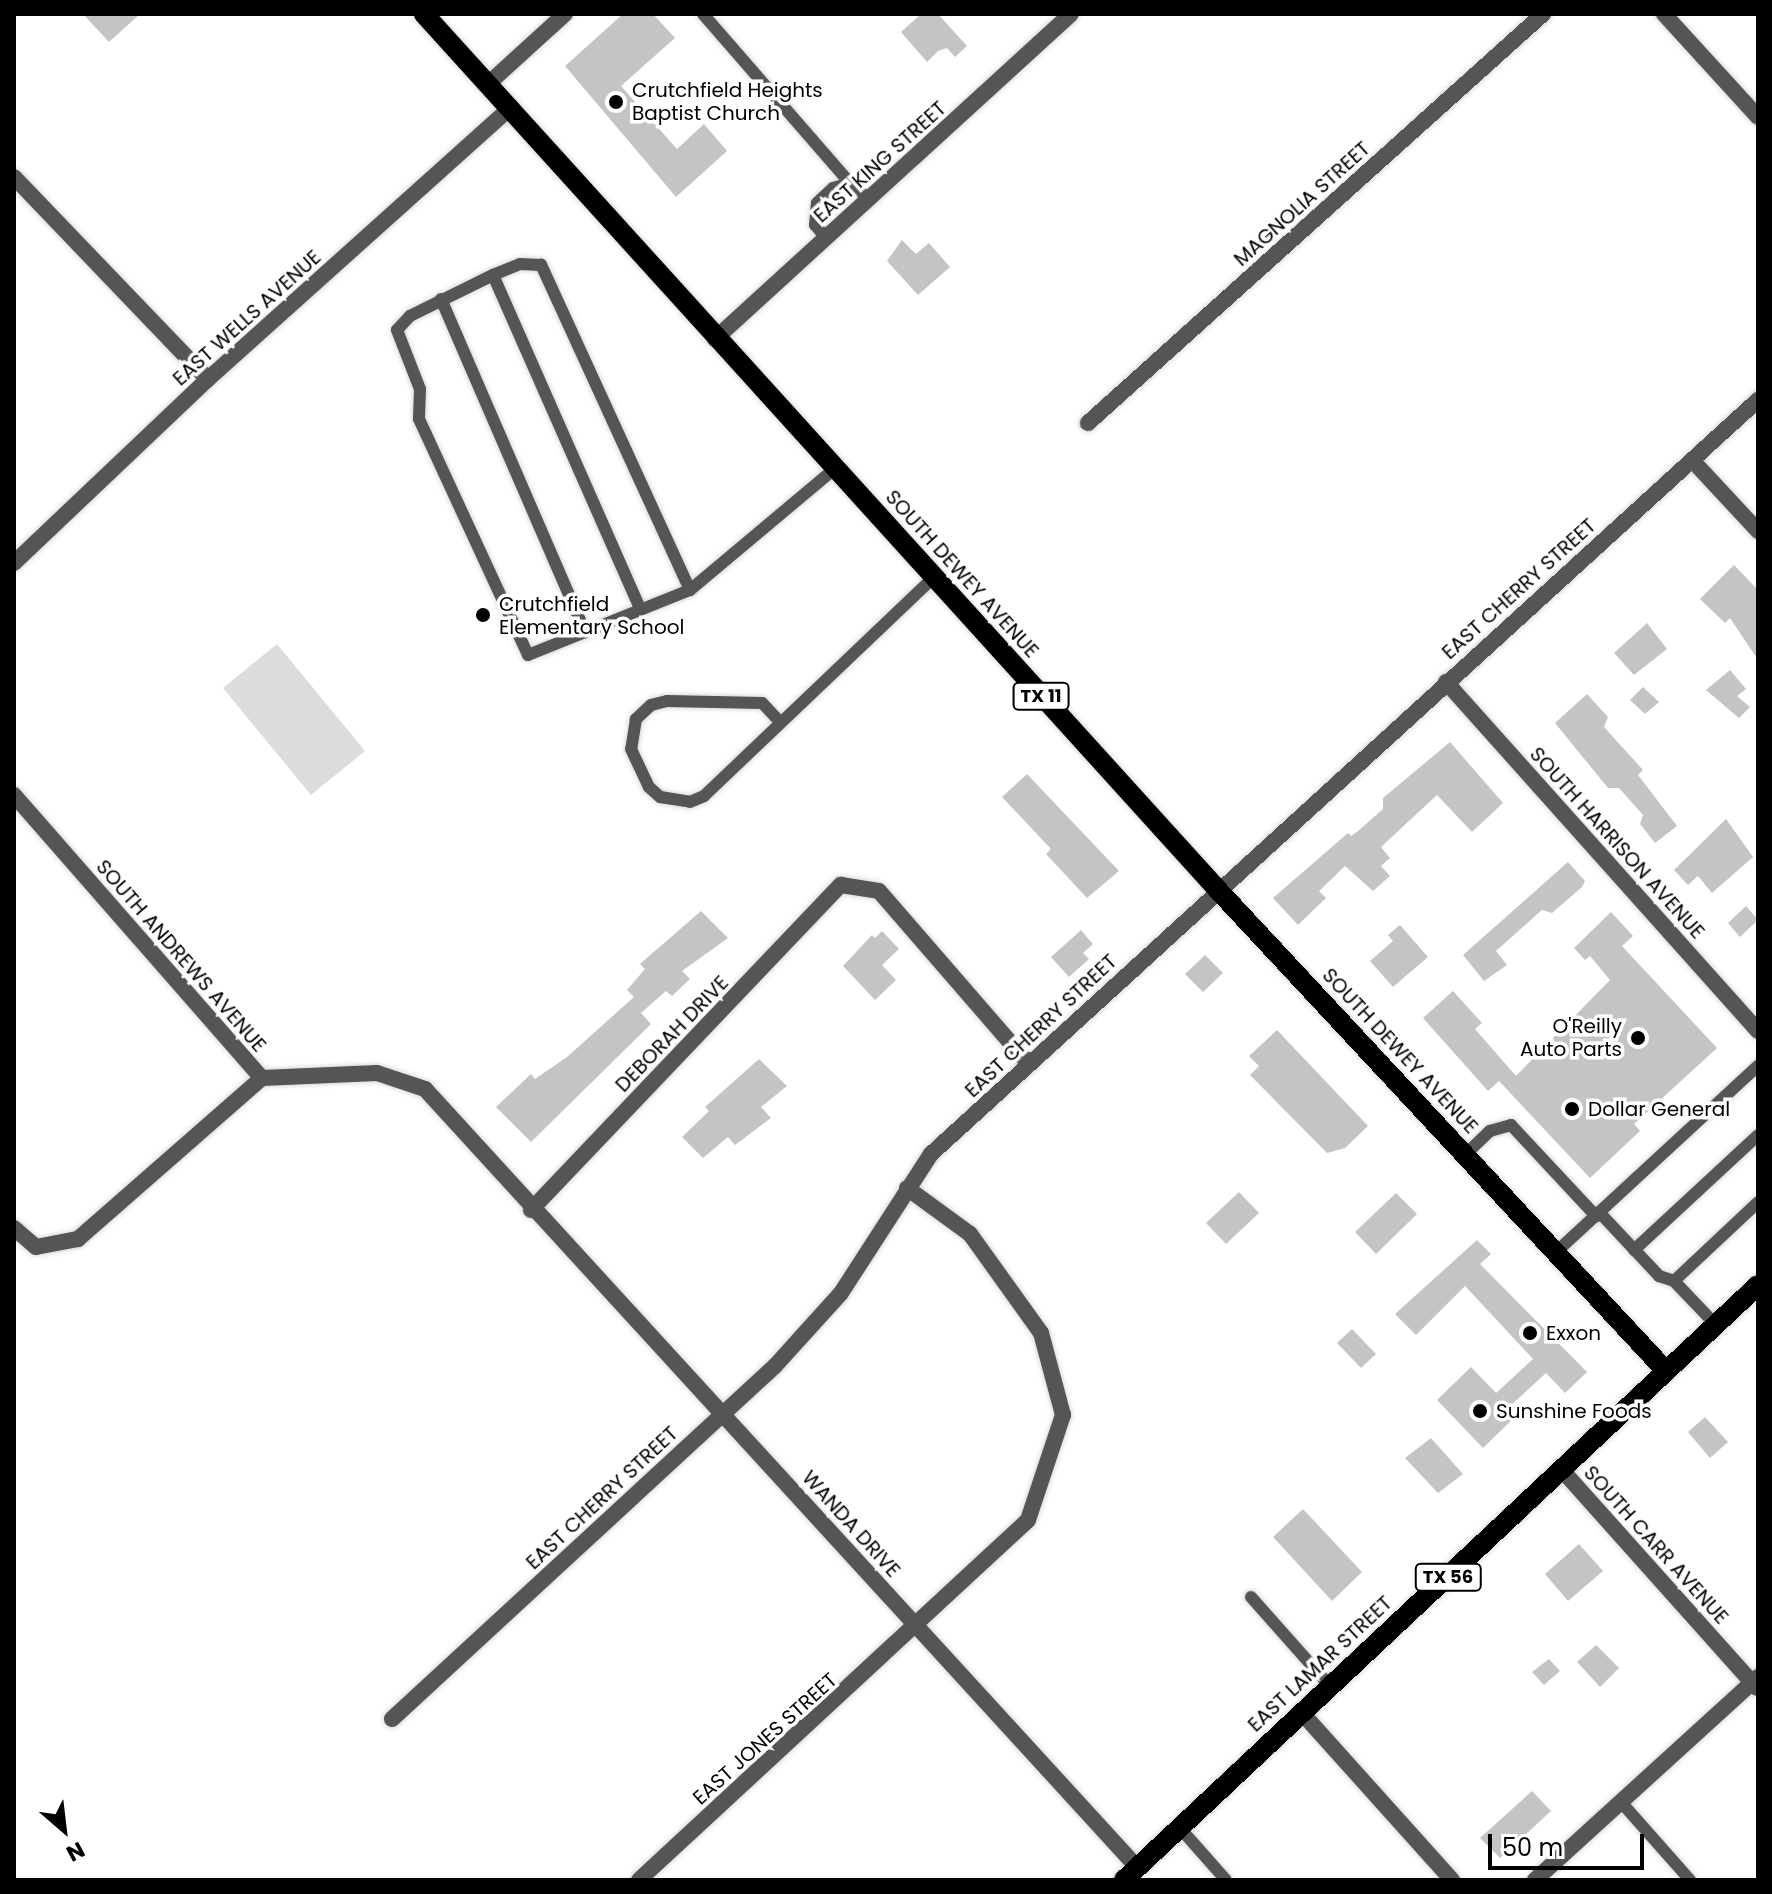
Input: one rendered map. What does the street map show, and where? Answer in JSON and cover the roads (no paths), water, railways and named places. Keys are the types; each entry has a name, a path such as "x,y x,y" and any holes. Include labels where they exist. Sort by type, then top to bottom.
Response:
{"main road":[{"name":"SOUTH DEWEY AVENUE","path":"424,14 511,107 715,339 1218,890 1666,1371"},
{"name":"EAST LAMAR STREET","path":"1130,1874 1758,1285"}],"street":[{"path":"488,84 565,14"},
{"name":"EAST KING STREET","path":"715,339 1071,14"},
{"name":"MAGNOLIA STREET","path":"1088,423 1543,14"},
{"path":"1664,14 1758,117"},
{"name":"EAST WELLS AVENUE","path":"14,563 208,379 511,107"},
{"path":"14,177 208,379"},
{"name":"EAST CHERRY STREET","path":"392,1719 775,1366 841,1293 931,1154 1758,400"},
{"path":"1692,460 1758,531"},
{"name":"SOUTH HARRISON AVENUE","path":"1446,682 1758,1031"},
{"name":"SOUTH ANDREWS AVENUE","path":"14,795 262,1078 377,1073 425,1089 531,1210"},
{"name":"DEBORAH DRIVE","path":"531,1210 841,885 879,891 1029,1064"},
{"path":"14,1228 36,1247 78,1239 262,1078"},
{"name":"EAST JONES STREET","path":"639,1880 917,1628 1028,1520 1063,1415 1041,1333 970,1234 907,1188"},
{"name":"WANDA DRIVE","path":"531,1210 724,1413 917,1628 1130,1874"},
{"name":"SOUTH CARR AVENUE","path":"1562,1470 1756,1683"},
{"path":"1535,1880 1756,1683"},
{"path":"1303,1714 1452,1880"}],"lane":[{"path":"703,14 850,183 869,199"},
{"path":"826,238 815,225 817,203 833,188 850,183"},
{"path":"690,590 541,265 520,264 410,316 397,330 420,389 419,419 528,655 690,590 834,469"},
{"path":"493,275 641,610"},
{"path":"441,299 585,632"},
{"path":"780,722 762,703 667,701 651,705 636,719 631,749 649,787 673,802 704,796 933,578"},
{"path":"1555,1253 1758,1066"},
{"path":"1465,1155 1490,1131 1511,1125 1659,1276 1674,1281 1716,1325"},
{"path":"1634,1250 1758,1135"},
{"path":"1674,1281 1758,1202"},
{"path":"1251,1597 1331,1687"},
{"path":"1621,1802 1690,1880"},
{"path":"1180,1828 1226,1880"}],"place":[{"name":"Crutchfield Heights Baptist Church","path":"616,102"},
{"name":"Crutchfield Elementary School","path":"483,615"},
{"name":"O'Reilly Auto Parts","path":"1638,1038"},
{"name":"Dollar General","path":"1572,1109"},
{"name":"Exxon","path":"1530,1333"},
{"name":"Sunshine Foods","path":"1480,1411"}]}
